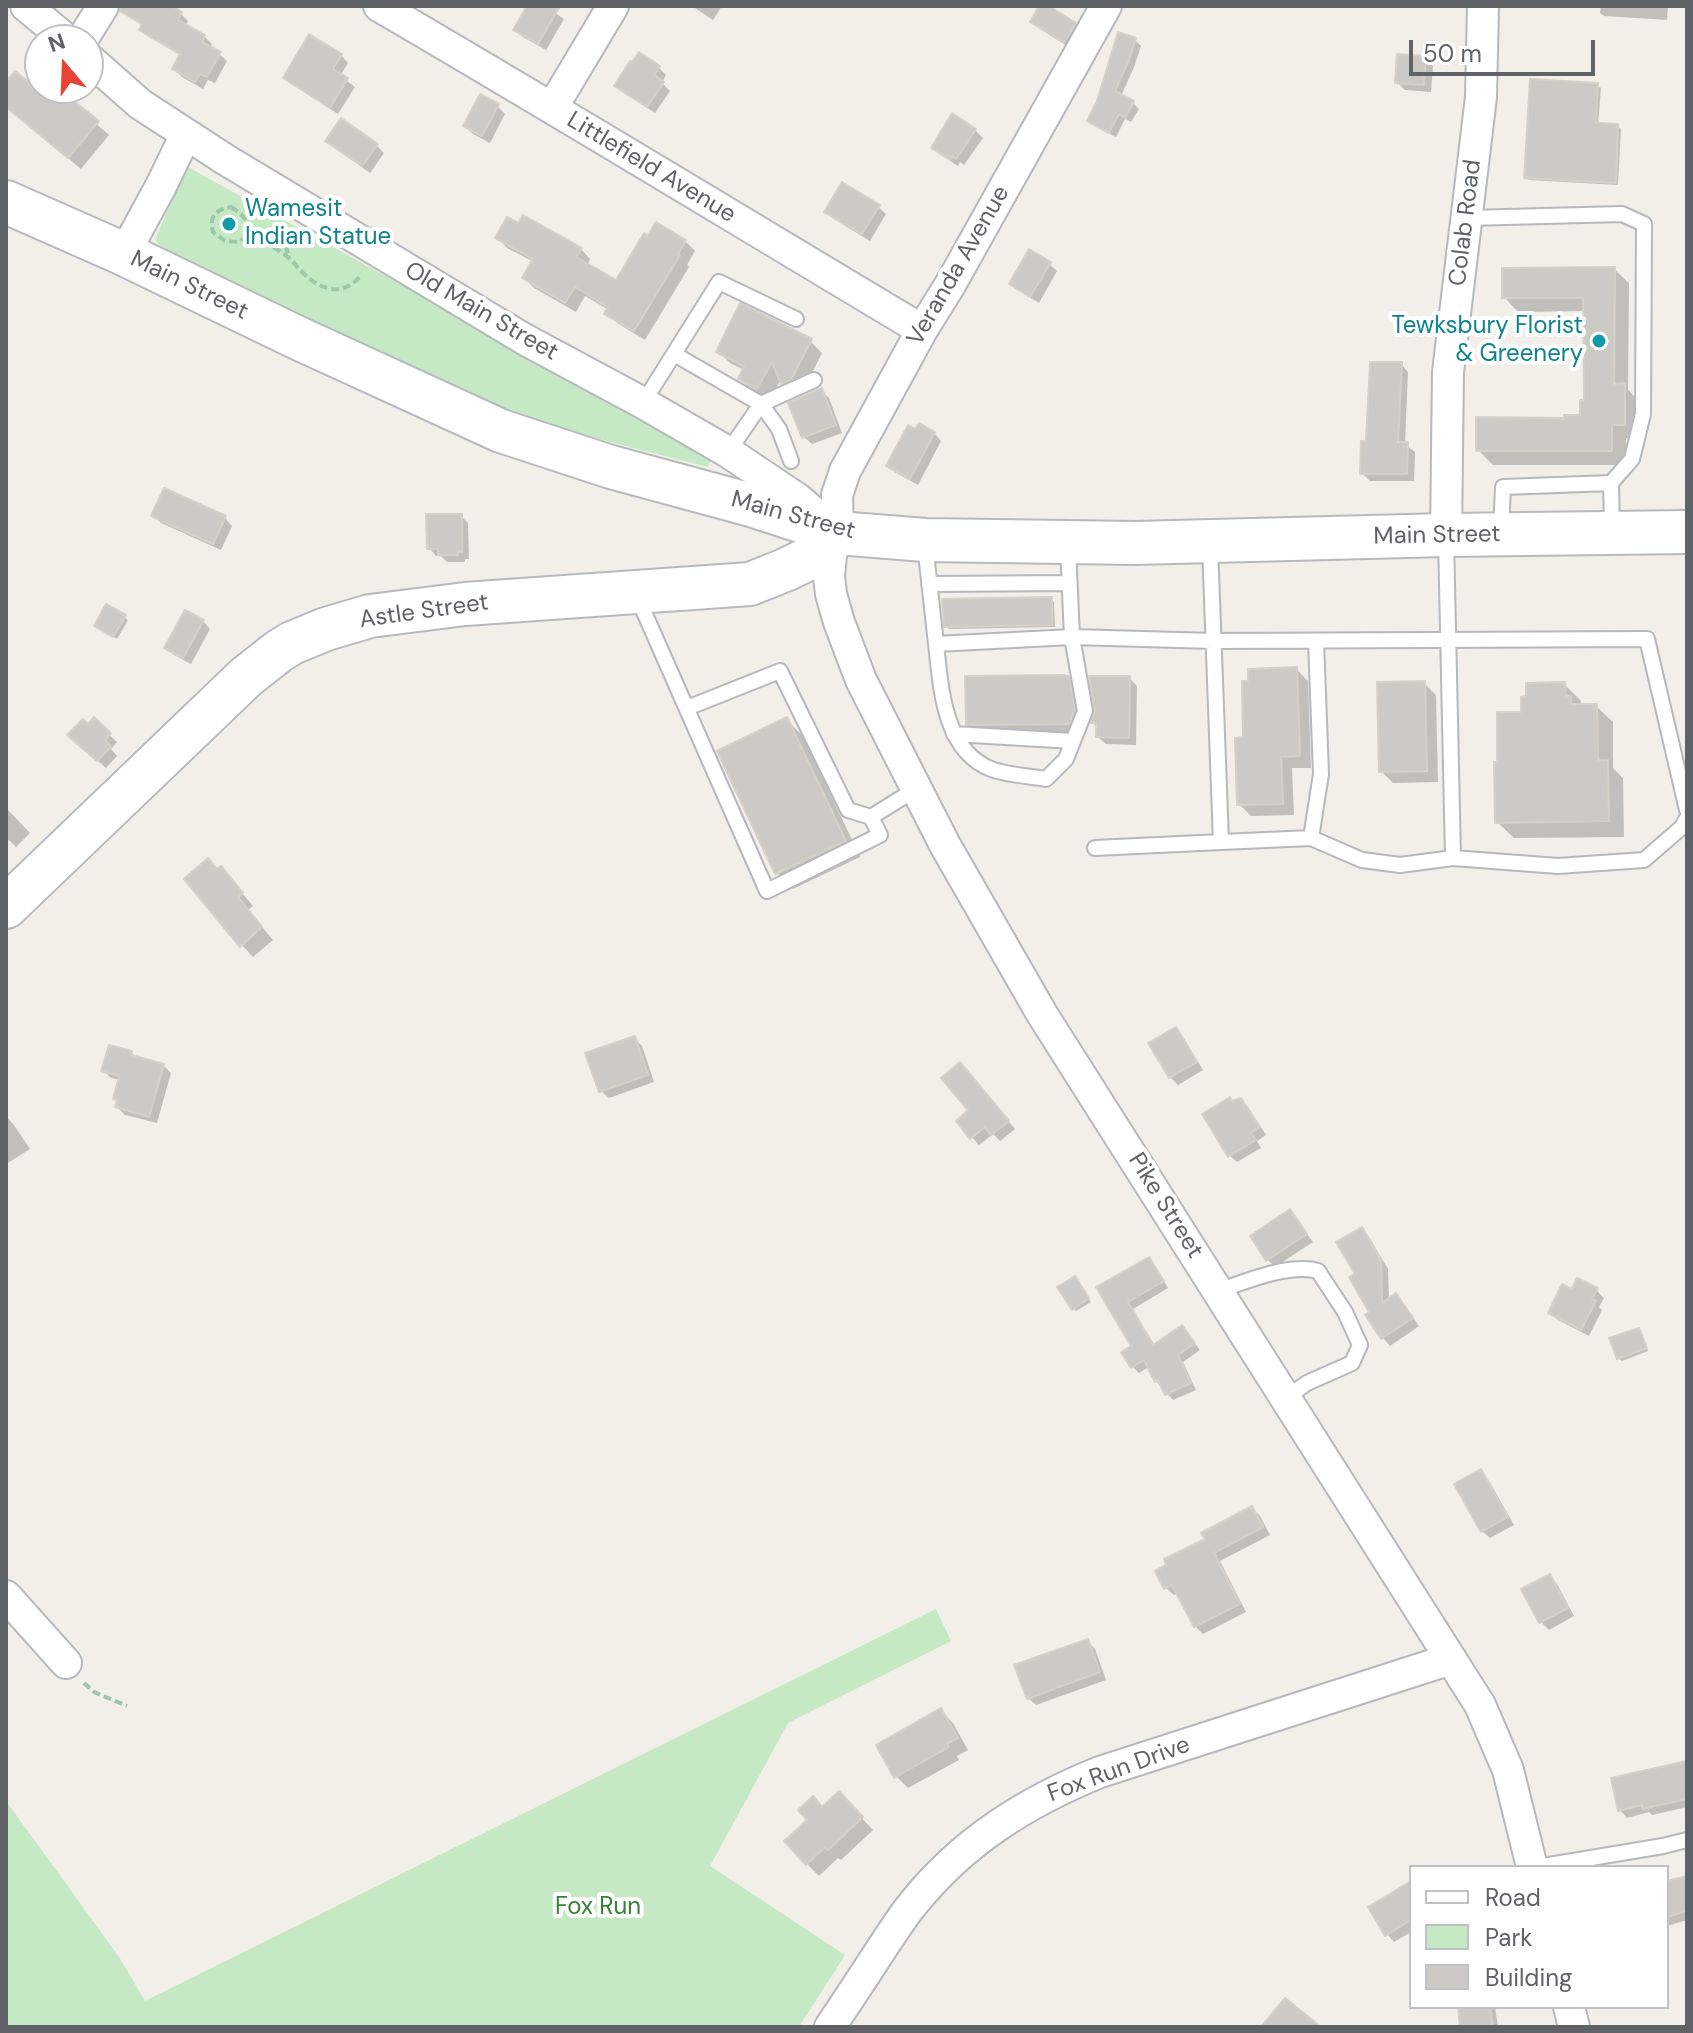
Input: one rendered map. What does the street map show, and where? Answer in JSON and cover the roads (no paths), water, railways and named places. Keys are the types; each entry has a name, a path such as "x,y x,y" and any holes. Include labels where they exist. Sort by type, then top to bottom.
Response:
{"main road":[{"name":"Main Street","path":"6,202 501,431 611,467 751,505 838,533 925,540 1135,543 1687,532"},
{"name":"Astle Street","path":"6,907 246,677 292,643 357,619 399,611 750,584 808,559 838,533"}],"street":[{"path":"26,6 48,24"},
{"path":"92,24 103,6"},
{"name":"Littlefield Avenue","path":"379,6 922,330"},
{"path":"552,108 613,6"},
{"name":"Veranda Avenue","path":"838,533 837,495 845,471 1106,6"},
{"name":"Colab Road","path":"1446,535 1448,372 1481,97 1483,6"},
{"name":"Old Main Street","path":"104,72 140,104 298,204 524,339 728,452 798,499 838,533"},
{"path":"124,254 186,134"},
{"name":"Pike Street","path":"838,533 829,576 839,622 861,680 967,887 1034,1001 1480,1705 1508,1770 1534,1865"},
{"path":"6,1596 66,1663"},
{"name":"Fox Run Drive","path":"830,2027 911,1906 936,1877 965,1850 1029,1805 1100,1772 1451,1659"}],"lane":[{"path":"1467,218 1622,214 1644,224 1643,414 1632,459 1611,483 1613,533"},
{"path":"643,403 719,282 796,319"},
{"path":"674,354 761,404 779,429 791,461"},
{"path":"728,452 761,404 814,380"},
{"path":"1501,534 1503,487 1611,483"},
{"path":"1446,535 1453,858"},
{"path":"925,540 941,691 954,734 974,760 993,770 1046,779 1066,759 1085,711 1072,637 1067,542"},
{"path":"1210,541 1221,842"},
{"path":"929,584 1069,583"},
{"path":"635,592 767,891 880,835 871,817 848,810 780,671 687,708"},
{"path":"936,644 1072,637 1214,641 1647,639 1687,810"},
{"path":"1311,838 1321,774 1316,641"},
{"path":"954,734 1073,741"},
{"path":"871,817 916,789"},
{"path":"1095,848 1311,838 1362,860 1400,865 1453,858 1558,866 1644,860 1682,827 1687,818"},
{"path":"1218,1291 1245,1281 1307,1268 1318,1271 1345,1312 1360,1345 1352,1363 1307,1383 1286,1398"},
{"path":"1547,1865 1687,1840"}],"place":[{"name":"Wamesit Indian Statue","path":"229,224"},
{"name":"Tewksbury Florist & Greenery","path":"1599,341"}],"park label":[{"name":"Fox Run","path":"598,1908"}]}
